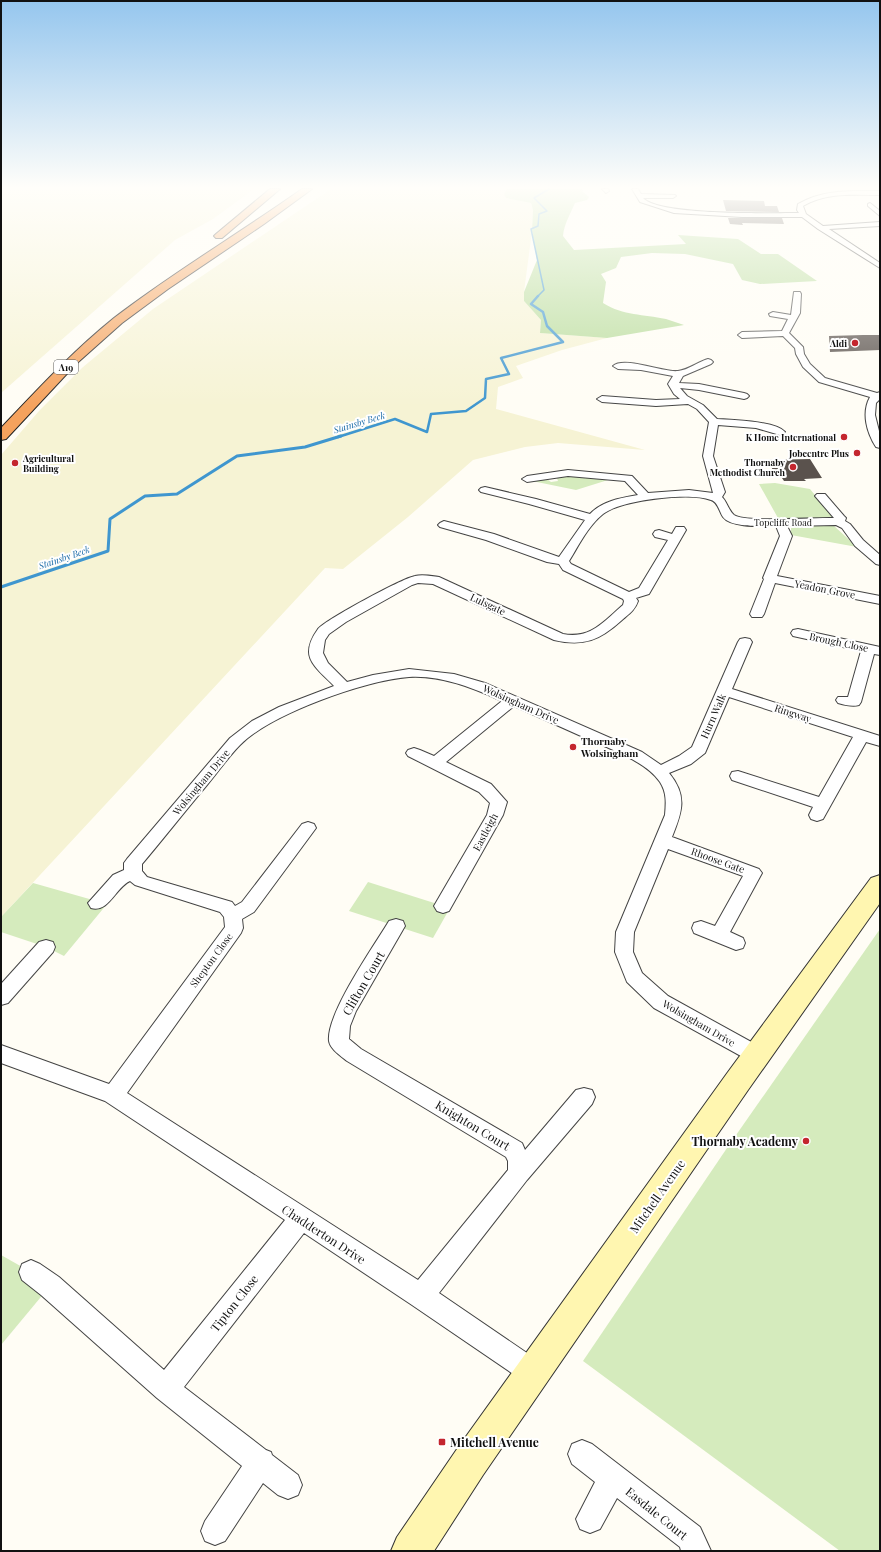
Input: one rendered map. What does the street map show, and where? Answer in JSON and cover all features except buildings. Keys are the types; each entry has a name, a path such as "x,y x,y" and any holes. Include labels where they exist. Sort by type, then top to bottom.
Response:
{"highway":[{"path":"105,319 134,297 188,261"},
{"name":"A19","path":"1,436 61,372 92,342 159,290 202,261"},
{"path":"139,305 208,261"},
{"path":"78,339 94,327"}],"street":[{"path":"785,333 796,313 795,296"},
{"path":"773,314 794,318"},
{"path":"742,335 753,332 785,333 799,347 800,354 806,364 822,380 878,396"},
{"path":"720,363 707,359 679,374 674,385 676,392 701,408 714,422 743,423 775,428"},
{"path":"618,366 654,368 679,374"},
{"path":"674,385 699,387 727,396 744,396"},
{"path":"878,396 872,400 870,407 872,429 880,445"},
{"path":"602,399 656,404 674,404 688,401"},
{"path":"563,561 592,518 602,510 620,502 644,496 662,494 707,495 716,498 719,492 708,456 714,422"},
{"path":"527,478 550,478 568,473 627,474 644,496"},
{"path":"504,493 512,484"},
{"path":"484,490 504,493 592,518"},
{"path":"821,496 840,518 838,522 846,526 859,543 880,561"},
{"name":"Topcliffe Road","path":"716,498 722,503 727,516 733,520 780,523 838,522"},
{"path":"757,614 769,578 786,536 780,523"},
{"path":"450,529 490,537 550,559 563,561 568,567 628,596 644,592 678,534 659,534"},
{"name":"Yeadon Grove","path":"769,578 880,600"},
{"name":"Lulsgate","path":"344,687 322,665 316,653 318,640 324,631 341,619 408,582 417,579 435,580 559,637 580,641 591,638 629,607 631,601 628,596"},
{"name":"Brough Close","path":"798,633 874,650"},
{"name":"Hurn Walk","path":"660,772 685,760 699,750 745,642"},
{"path":"842,700 854,702 874,650"},
{"name":"Wolsingham Drive","path":"133,873 133,863 235,742 257,724 284,710 344,687 373,679 410,673 454,678 480,686 642,758 660,772 668,782 674,800 673,815 625,932 624,952 634,977 661,1002 756,1055"},
{"name":"Ringway","path":"724,691 880,741"},
{"path":"435,763 512,700"},
{"path":"738,776 820,810 862,735"},
{"name":"Eastleigh","path":"414,753 485,788 499,802 495,815 443,906"},
{"path":"97,903 119,880 133,873 141,881 226,907 233,916 248,908 308,828"},
{"name":"Rhoose Gate","path":"662,840 753,873 719,935"},
{"name":"Mitchell Avenue","path":"411,1551 470,1462 756,1055 880,884"},
{"name":"Shepton Close","path":"113,1096 234,928 233,916"},
{"name":"Clifton Court","path":"339,1042 340,1026 347,1009 396,926"},
{"path":"701,928 736,942"},
{"path":"1,997 46,947"},
{"name":"Knighton Court","path":"339,1042 354,1055 514,1150 519,1161 519,1173"},
{"name":"Chadderton Drive","path":"1,1054 113,1096 421,1296 534,1372"},
{"path":"421,1296 519,1173 584,1097"},
{"name":"Tipton Close","path":"166,1389 301,1218"},
{"path":"31,1272 50,1286 166,1389 261,1462 288,1485"},
{"name":"Easdale Court","path":"582,1454 690,1537 696,1551"},
{"path":"215,1531 261,1462"},
{"path":"590,1518 613,1478"}],"shaded area":[{"path":"1,261 151,261 1,393"},
{"path":"224,261 528,261 524,301 541,320 540,333 607,338 562,350 516,366 523,378 498,387 496,409 645,450 558,443 525,447 473,460 408,517 343,569 325,568 1,917 1,455 39,411 83,367 153,309"}],"green space":[{"path":"536,261 619,261 616,268 601,274 606,282 603,303 618,310 666,319 684,325 607,338 540,333 541,320 524,301 524,292"},
{"path":"721,261 789,261 817,281 760,284 742,280 733,264"},
{"path":"562,475 605,478 608,480 576,490 532,481 545,478 551,482 558,481 556,476"},
{"path":"775,483 810,489 831,515 833,525 857,547 791,535 791,527 778,518 759,484"},
{"path":"368,882 450,908 433,938 349,911"},
{"path":"33,883 107,904 64,956 46,947 1,932 1,917"},
{"name":"Thornaby Academy","path":"880,929 880,1551 840,1551 583,1361 727,1148"},
{"path":"1,1255 31,1272 50,1286 1,1345"}],"waterway":[{"name":"Stainsby Beck","path":"538,261 544,290 538,296"},
{"name":"Stainsby Beck","path":"338,437 395,419 427,432 431,414 466,411 485,398 486,379 509,374 501,358 563,342 547,326 543,312 531,304 538,296"},
{"name":"Stainsby Beck","path":"1,587 108,551 110,519 145,496 177,494 237,456 305,447 341,436"}],"place":[{"name":"Aldi","path":"855,343"},
{"name":"K Home International","path":"844,437"},
{"name":"Jobcentre Plus","path":"857,453"},
{"name":"Agricultural Building","path":"15,463"},
{"name":"Thornaby Methodist Church","path":"793,467"},
{"name":"Thornaby Wolsingham","path":"573,747"},
{"name":"Thornaby Academy","path":"806,1141"},
{"name":"Mitchell Avenue","path":"442,1442"}]}
